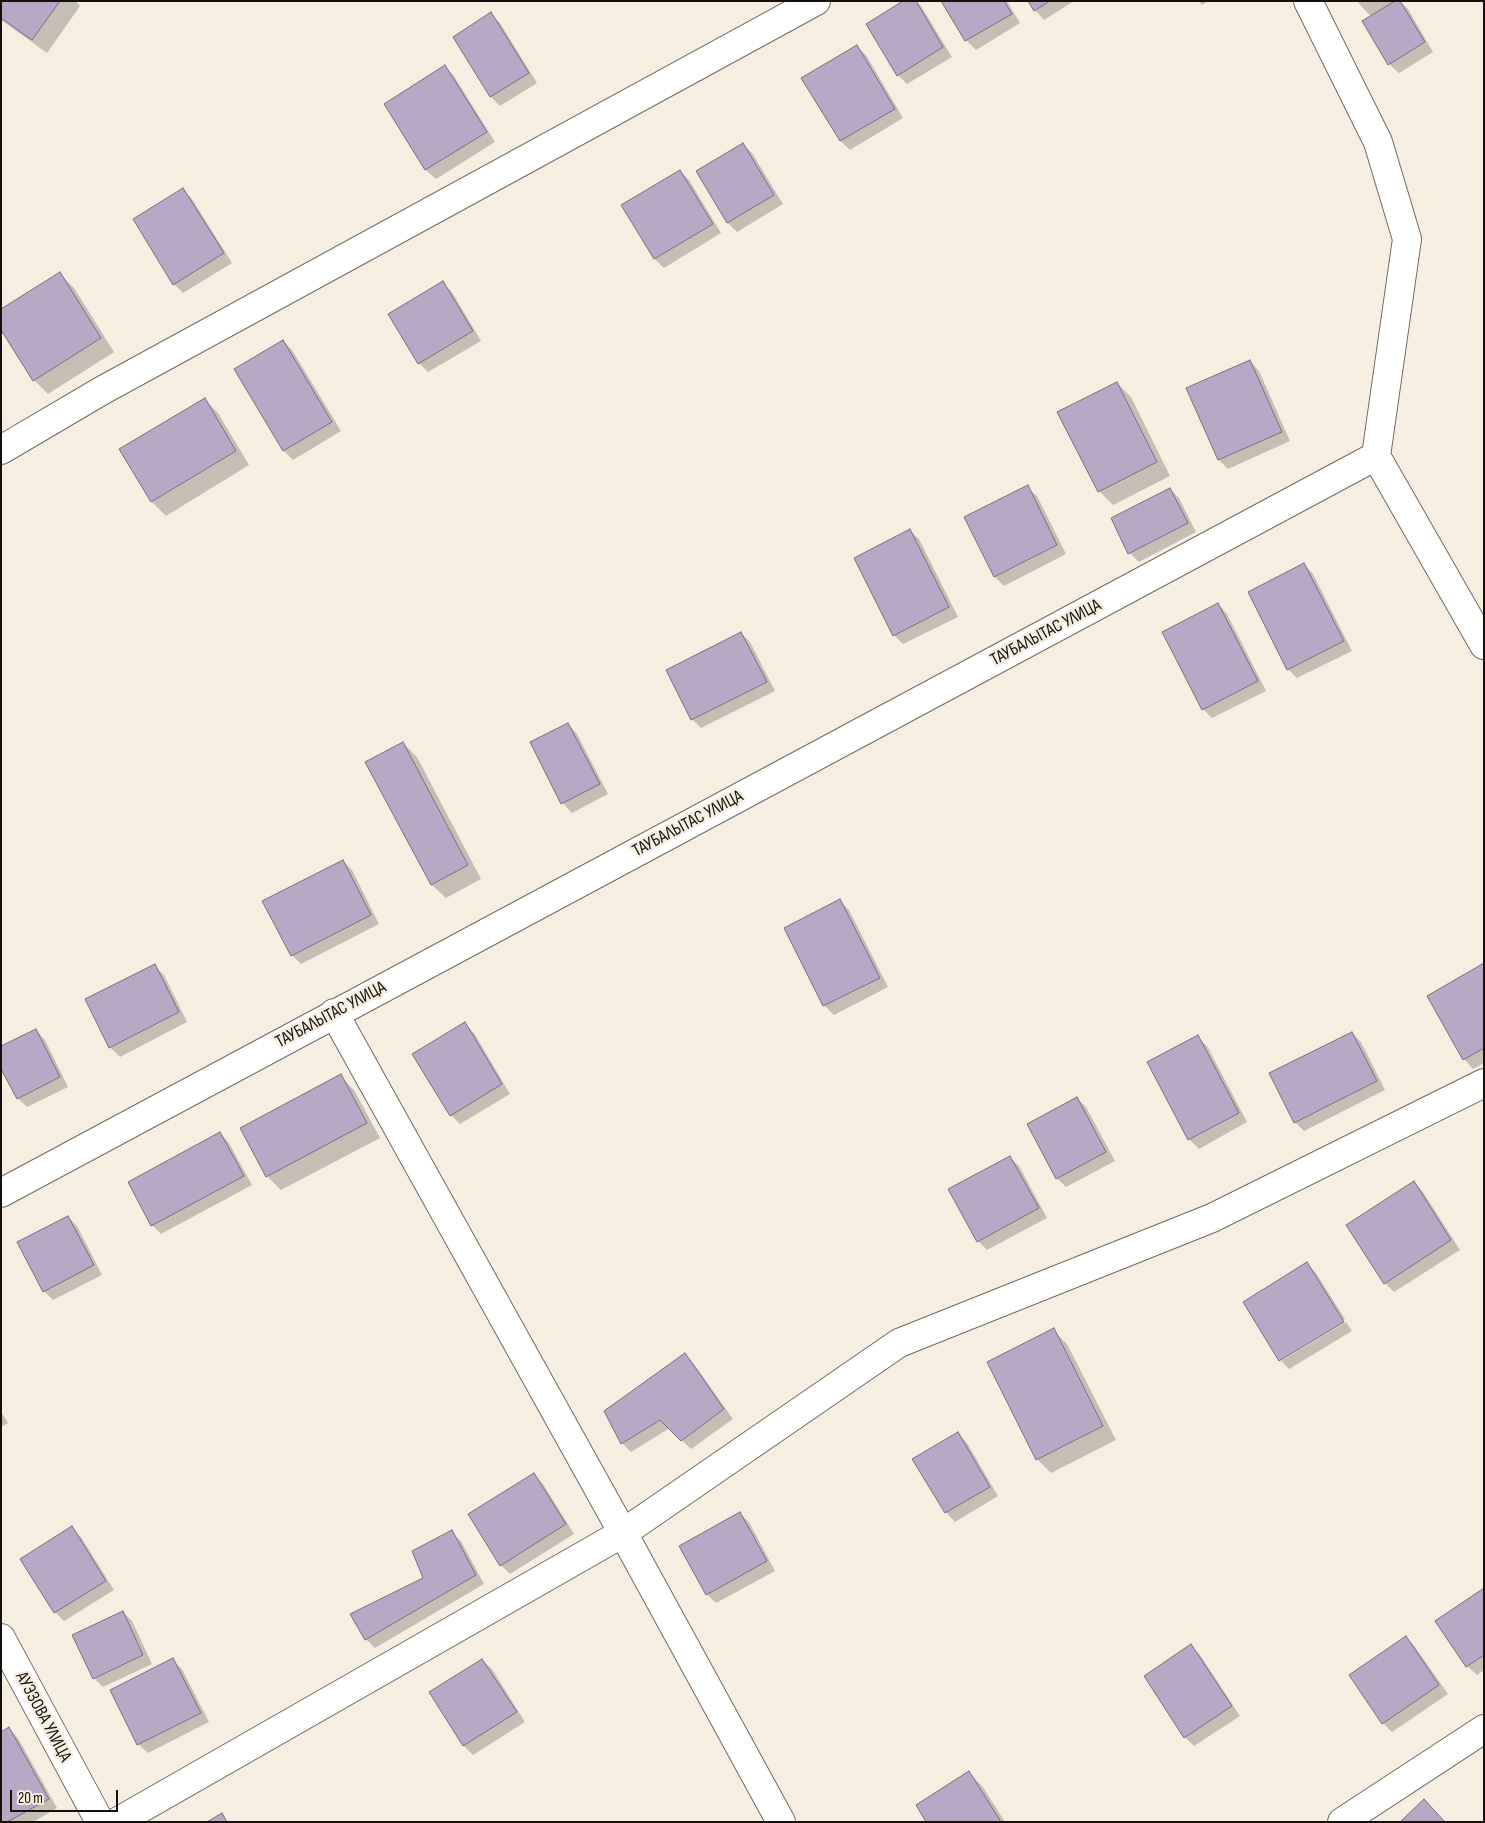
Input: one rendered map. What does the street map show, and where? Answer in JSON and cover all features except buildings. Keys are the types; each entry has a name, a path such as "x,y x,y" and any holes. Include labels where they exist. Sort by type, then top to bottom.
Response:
{"street":[{"path":"1,450 103,390 816,1"},
{"path":"1308,1 1378,142 1407,239 1376,456 1484,646"},
{"name":"ТАУБАЛЫТАС УЛИЦА","path":"1,1193 1376,456"},
{"path":"334,1013 781,1822"},
{"path":"117,1822 623,1533 899,1343 1212,1218 1484,1083"},
{"name":"АУЭЗОВА УЛИЦА","path":"1,1638 100,1822"},
{"path":"1342,1822 1484,1729"}]}
